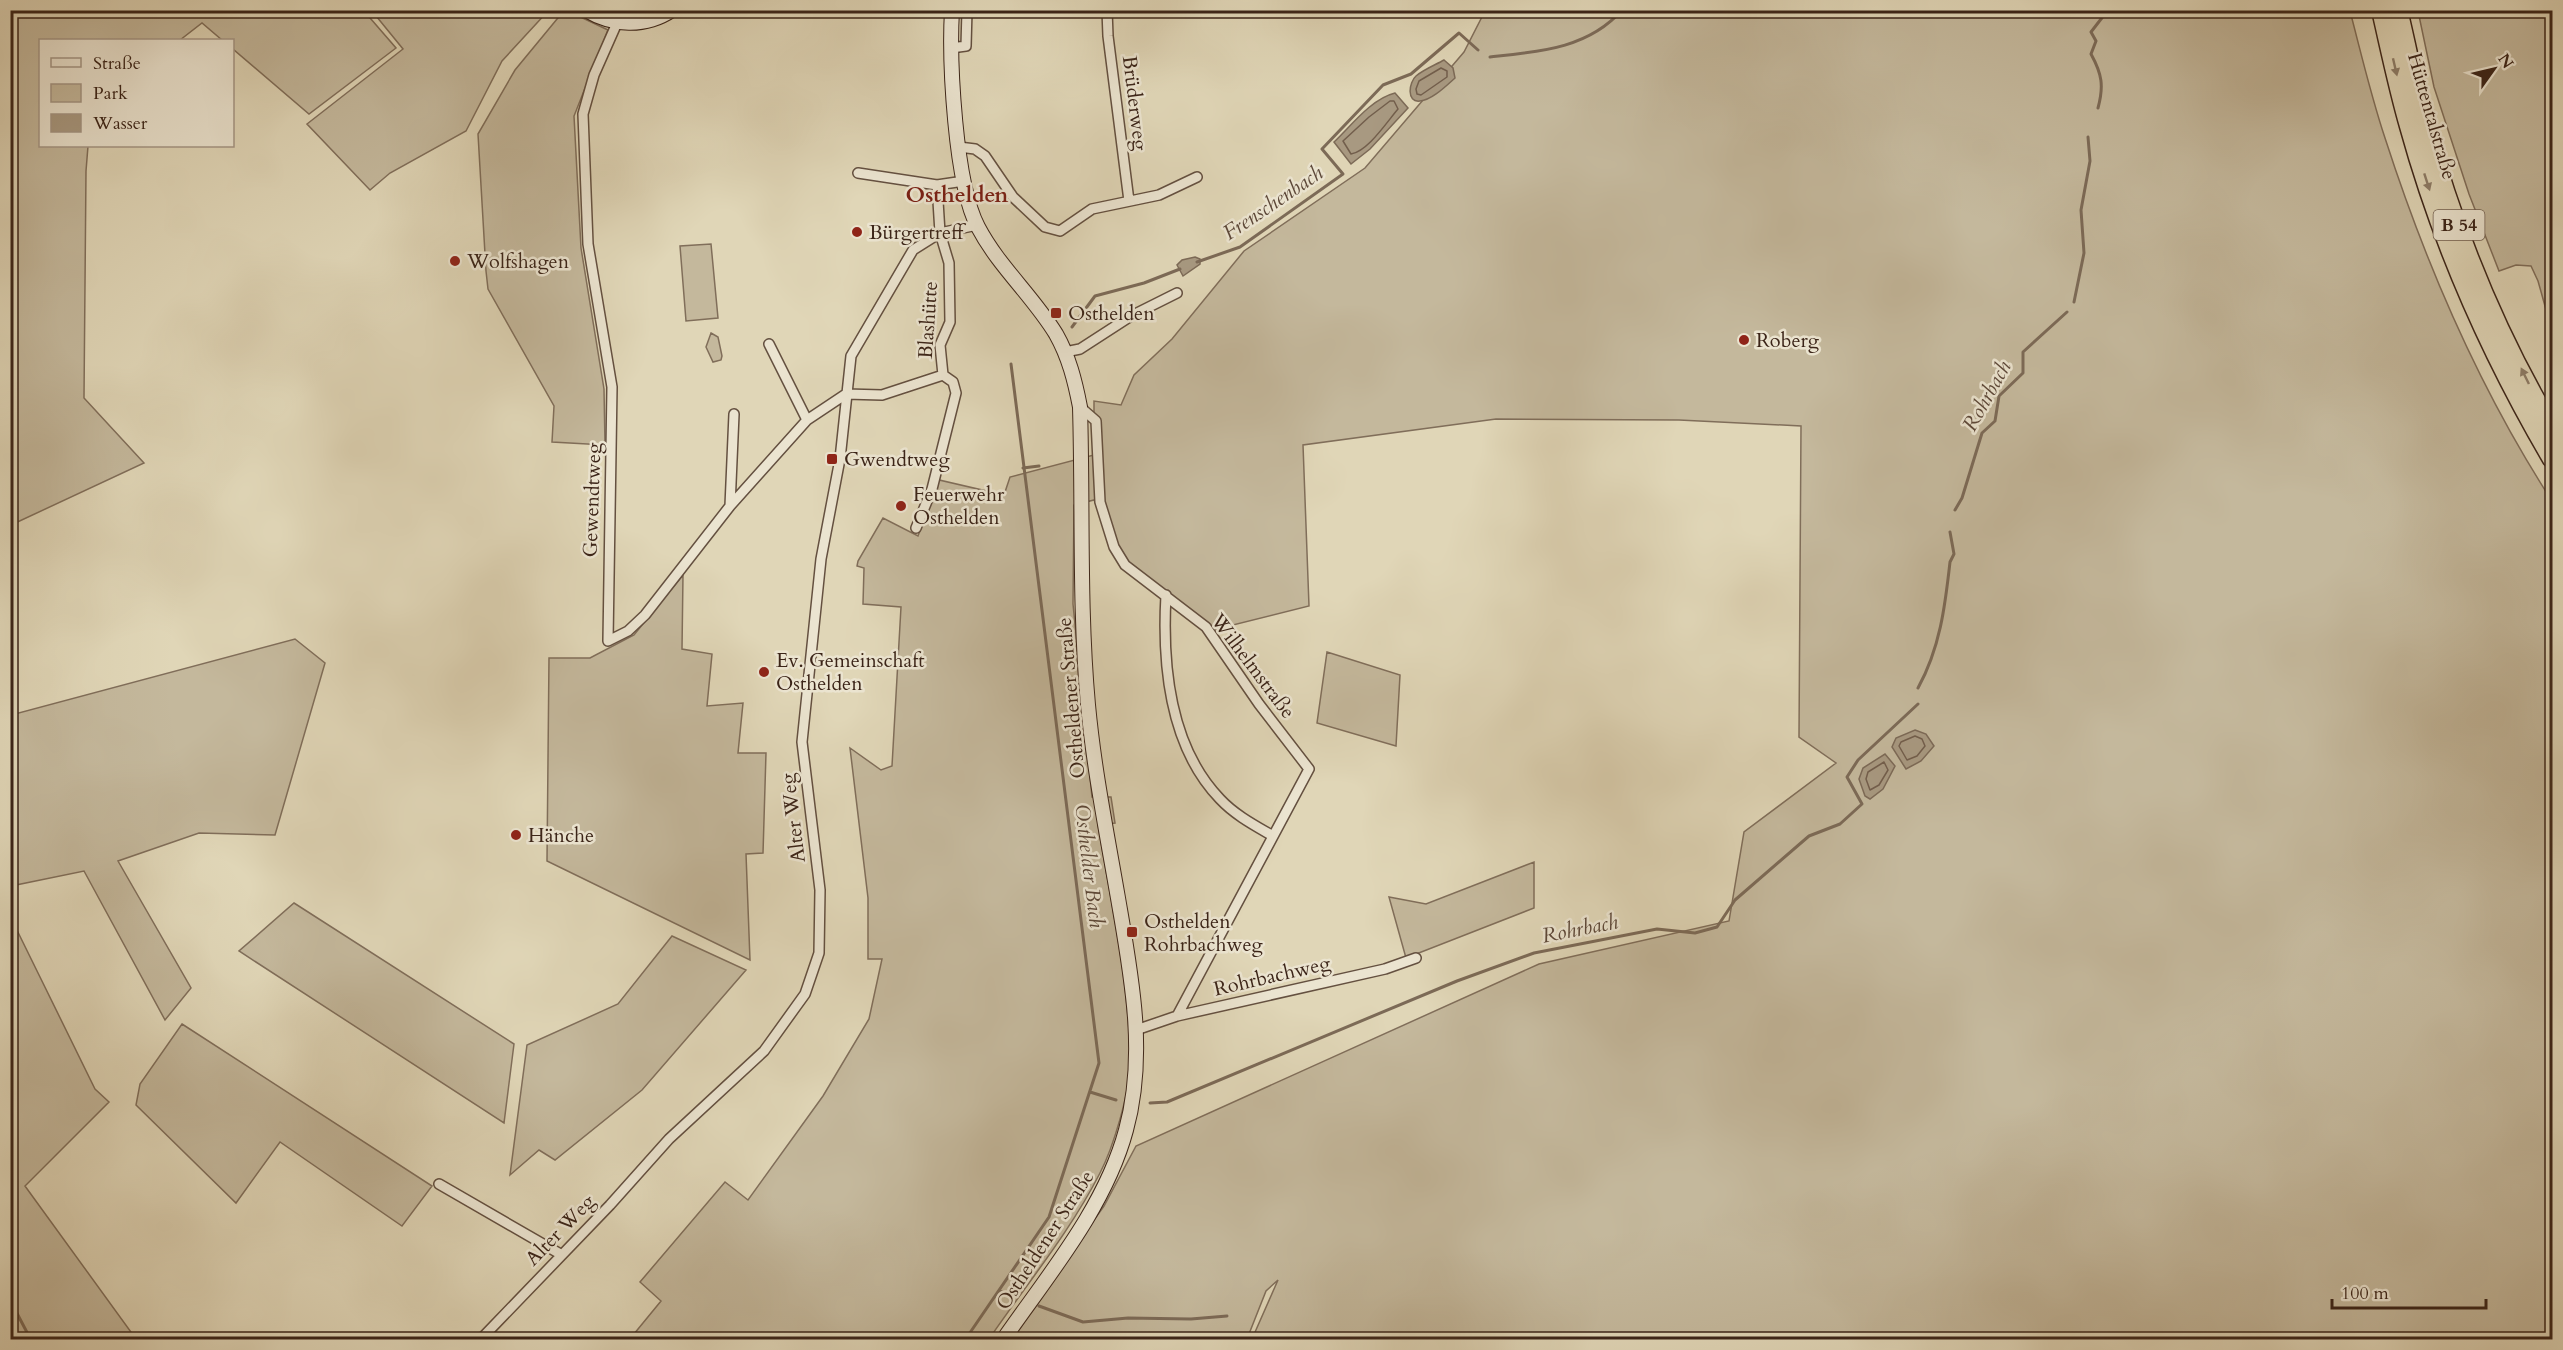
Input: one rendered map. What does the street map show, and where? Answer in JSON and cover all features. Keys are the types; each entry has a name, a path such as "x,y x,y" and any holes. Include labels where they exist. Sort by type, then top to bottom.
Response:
{"highway":[{"name":"Hüttentalstraße","path":"2381,10 2409,126 2443,229 2467,290 2518,397 2553,459"},
{"name":"Hüttentalstraße","path":"2398,10 2425,122 2481,284 2536,401 2553,428"}],"main road":[{"path":"586,10 602,19 618,22 650,21 672,10"},
{"name":"Ostheldener Straße","path":"952,10 951,48 959,147 964,181 977,225 998,261 1040,313 1065,352 1076,383 1080,407 1082,611 1088,706 1100,795 1132,981 1136,1030 1133,1097 1126,1130 1111,1174 1079,1230 1003,1340"}],"street":[{"path":"951,48 966,46 967,10"},
{"name":"Brüderweg","path":"1107,10 1108,36 1129,201"},
{"name":"Gewendtweg","path":"618,22 594,75 583,114 588,244 612,387 608,641 628,631 645,615 730,506 807,420 846,394"},
{"path":"959,147 975,149 985,156 1013,197 1045,226 1060,231 1092,209 1159,195 1197,177"},
{"path":"858,173 936,185 964,181"},
{"name":"Blashütte","path":"916,528 932,489 956,393 953,382 943,375 940,345 950,322 950,263 940,233 936,185"},
{"name":"Alter Weg","path":"480,1340 669,1139 764,1051 805,994 819,953 820,890 802,742 821,559 840,459 850,356 913,250 940,233 977,225"},
{"path":"1065,352 1080,350 1131,316 1177,293"},
{"path":"769,344 807,420"},
{"name":"Blashütte","path":"846,394 882,394 943,375"},
{"name":"Wilhelmstraße","path":"1080,407 1096,421 1100,502 1114,547 1125,565 1166,594 1206,627 1259,704 1309,769 1273,836"},
{"path":"730,506 734,414"},
{"path":"1166,594 1164,629 1172,701 1179,731 1193,764 1220,799 1242,818 1273,836 1177,1016"},
{"name":"Rohrbachweg","path":"1136,1030 1177,1016 1385,969 1416,958"},
{"path":"439,1184 562,1255"}],"green space":[{"path":"10,11 364,11 396,48 309,114 234,50 234,39 221,39 202,23 181,39 39,39 39,147 88,147 84,398 144,463 11,525"},
{"path":"372,11 548,11 502,61 466,131 390,173 370,190 307,124 403,49"},
{"path":"1485,11 2350,11 2385,138 2418,233 2478,371 2526,459 2552,501 2552,1339 1252,1339 1278,1280 1266,1291 1247,1339 1009,1339 1104,1206 1136,1146 1539,964 1729,921 1744,832 1836,763 1799,737 1801,426 1679,420 1496,419 1303,445 1309,606 1209,631 1122,565 1094,500 1074,505 1073,604 1092,797 1111,797 1115,823 1098,825 1127,1004 1129,1076 1120,1120 1100,1173 1061,1237 989,1339 629,1340 661,1301 640,1282 725,1182 748,1200 823,1096 869,1019 882,959 868,959 868,898 850,748 881,770 892,766 901,607 863,604 864,568 857,566 883,518 918,536 939,480 1004,495 1010,477 1094,455 1094,401 1121,405 1134,375 1172,339 1244,251 1365,168 1464,52"},
{"path":"2418,11 2552,11 2552,331 2538,281 2531,266 2516,265 2499,271 2469,194 2434,87"},
{"path":"570,12 608,30 574,116 581,248 604,389 605,445 552,442 554,406 488,289 486,271 478,134 515,70 562,13"},
{"path":"711,244 718,318 686,321 680,246"},
{"path":"711,333 718,337 722,356 721,360 713,362 706,347"},
{"path":"683,575 682,649 712,654 707,706 743,703 738,753 766,753 763,853 746,854 750,960 547,861 549,658 590,658 634,635"},
{"path":"295,639 325,663 275,835 199,833 118,861 191,988 165,1020 84,871 11,886 11,715"},
{"path":"1327,652 1400,675 1396,746 1317,723"},
{"path":"1534,862 1534,908 1406,958 1389,897 1426,904"},
{"path":"294,903 514,1044 504,1123 239,951"},
{"path":"11,918 95,1089 109,1102 25,1186 136,1339 11,1339"},
{"path":"672,936 746,970 642,1090 555,1160 539,1150 510,1175 527,1045 618,1004"},
{"path":"182,1024 432,1186 402,1226 280,1142 236,1203 136,1105 140,1084"}],"water":[{"path":"1444,60 1453,68 1455,78 1439,92 1425,100 1412,99 1410,87 1416,76"},
{"path":"1395,93 1408,108 1370,149 1351,164 1334,142 1370,107"},
{"path":"1195,257 1200,259 1200,264 1183,276 1177,265 1182,260"},
{"path":"1915,730 1926,734 1934,746 1921,761 1906,769 1892,747 1896,738"},
{"path":"1885,754 1895,766 1883,789 1870,799 1865,796 1859,779 1863,768"}],"waterway":[{"name":"Frenschenbach","path":"1490,57 1543,50 1578,41 1594,33 1622,10"},
{"name":"Rohrbach","path":"2098,108 2101,80 2091,54 2096,41 2091,32 2108,10"},
{"name":"Frenschenbach","path":"1197,262 1240,247 1343,174 1322,149 1383,85 1411,74 1459,33 1478,50"},
{"name":"Rohrbach","path":"2074,302 2084,253 2081,210 2090,161 2088,137"},
{"name":"Frenschenbach","path":"1072,327 1095,296 1144,283 1180,269"},
{"name":"Rohrbach","path":"1955,510 1962,498 1982,433 1995,421 1999,396 2023,373 2023,352 2067,312"},
{"name":"Osthelder Bach","path":"965,1340 1049,1217 1099,1063 1011,364"},
{"path":"1023,468 1039,466"},
{"name":"Rohrbach","path":"1918,688 1932,658 1940,627 1950,562 1954,554 1950,532"},
{"name":"Rohrbach","path":"1150,1103 1167,1102 1457,981 1534,953 1657,929 1695,933 1717,927 1735,900 1809,836 1840,824 1862,804 1847,777 1858,760 1918,704"},
{"name":"Rohrbach","path":"1090,1092 1116,1100"},
{"path":"999,1291 1014,1296"},
{"path":"10,1300 31,1340"},
{"path":"1039,1306 1083,1322 1128,1318 1191,1319 1227,1316"}],"place":[{"name":"Bürgertreff","path":"857,232"},
{"name":"Wolfshagen","path":"455,261"},
{"name":"Osthelden","path":"1056,313"},
{"name":"Roberg","path":"1744,340"},
{"name":"Gwendtweg","path":"832,459"},
{"name":"Feuerwehr Osthelden","path":"901,506"},
{"name":"Ev. Gemeinschaft Osthelden","path":"764,672"},
{"name":"Hänche","path":"516,835"},
{"name":"Osthelden Rohrbachweg","path":"1132,932"}],"district":[{"name":"Osthelden","path":"957,195"}]}
